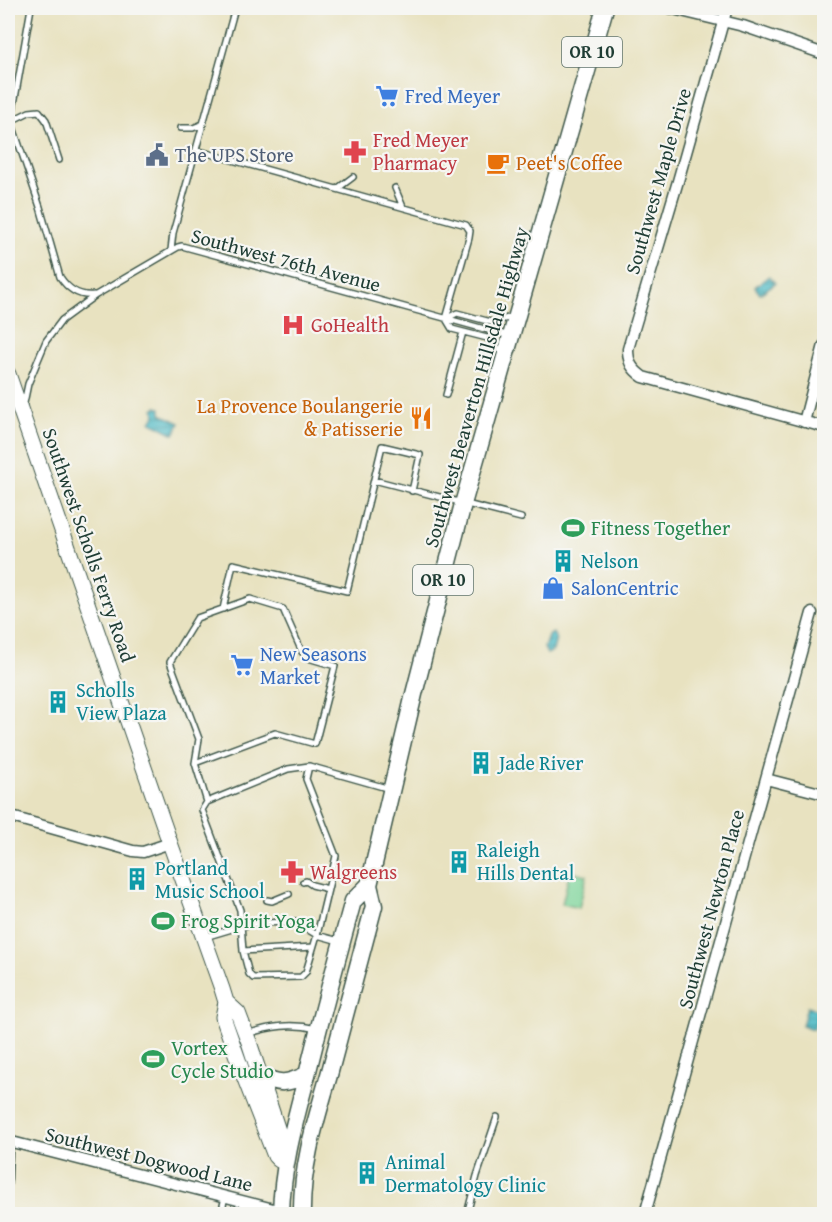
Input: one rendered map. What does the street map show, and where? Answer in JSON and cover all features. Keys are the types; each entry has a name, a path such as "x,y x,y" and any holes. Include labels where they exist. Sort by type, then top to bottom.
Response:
{"main road":[{"name":"Southwest Beaverton Hillsdale Highway","path":"302,1213 303,1187 311,1141 374,906 369,885 414,694 463,504 605,8"},
{"name":"Southwest Scholls Ferry Road","path":"8,374 226,1002 238,1013 246,1034 280,1137 285,1167 302,1213"},
{"name":"Southwest Beaverton Hillsdale Highway","path":"281,1213 285,1167 293,1126 318,1029 353,901 369,885"},
{"name":"Southwest Scholls Ferry Road","path":"226,1002 223,1017 242,1071 275,1156 285,1167"},
{"path":"260,1075 271,1081 282,1083 294,1081 306,1075"}],"street":[{"path":"669,8 723,20 825,54"},
{"name":"Southwest Maple Drive","path":"727,8 628,349 628,359 636,372 644,377 804,422"},
{"path":"825,345 804,422 825,427"},
{"name":"Southwest Newton Place","path":"645,1215 812,613"},
{"path":"766,778 825,794"},
{"path":"8,816 133,851 143,852 170,843"},
{"name":"Southwest Dogwood Lane","path":"9,1141 281,1213"}],"lane":[{"path":"31,8 9,122 40,207 60,277 65,285 80,295 96,295"},
{"path":"171,250 173,233 236,8"},
{"path":"9,122 29,111 39,111 46,120 59,159"},
{"path":"181,128 193,128 203,124"},
{"path":"196,150 466,225 470,231 469,238 446,319"},
{"path":"337,189 353,177"},
{"path":"395,188 403,207"},
{"name":"Southwest 76th Avenue","path":"22,415 28,384 46,341 62,320 96,295 171,250 182,246 512,336"},
{"name":"Southwest 76th Avenue","path":"446,319 457,313 491,322 518,316"},
{"name":"Southwest 76th Avenue","path":"446,319 452,329 487,338 506,357"},
{"path":"446,395 463,332"},
{"path":"223,609 233,564 347,591 382,446 420,455 412,491"},
{"path":"374,480 522,518"},
{"path":"195,763 275,733 315,744 335,666 308,658 302,652 283,609 250,599 197,618 170,662 199,739 195,763 207,802"},
{"path":"309,766 306,779 336,856 317,935 306,972 301,977 253,978 249,974 243,951 240,910 202,810 207,802 288,770 309,766 392,790"},
{"path":"304,885 306,881 328,889"},
{"path":"267,900 272,901 289,894"},
{"path":"203,938 242,926 295,922 317,935 342,942"},
{"path":"243,951 313,947"},
{"path":"246,1034 266,1028 302,1025 318,1029"},
{"path":"467,1215 497,1117"},
{"path":"8,1188 9,1141"},
{"path":"220,1215 225,1197"}],"green space":[{"path":"570,871 587,875 579,908 562,904"}],"water":[{"path":"769,276 775,283 760,294 755,287"},
{"path":"156,407 161,408 161,414 180,423 174,434 151,422"},
{"path":"553,633 556,639 553,651 547,654 544,648 548,636"},
{"path":"807,1007 819,1010 814,1029 802,1026"}],"place":[{"name":"Fred Meyer","path":"387,96"},
{"name":"Fred Meyer Pharmacy","path":"355,152"},
{"name":"The UPS Store","path":"157,155"},
{"name":"Peet's Coffee","path":"498,163"},
{"name":"GoHealth","path":"293,325"},
{"name":"La Provence Boulangerie & Patisserie","path":"421,418"},
{"name":"Fitness Together","path":"573,528"},
{"name":"Nelson","path":"563,561"},
{"name":"SalonCentric","path":"553,588"},
{"name":"New Seasons Market","path":"242,665"},
{"name":"Scholls View Plaza","path":"58,702"},
{"name":"Jade River","path":"481,763"},
{"name":"Raleigh Hills Dental","path":"459,862"},
{"name":"Walgreens","path":"292,872"},
{"name":"Portland Music School","path":"137,879"},
{"name":"Frog Spirit Yoga","path":"163,921"},
{"name":"Vortex Cycle Studio","path":"153,1059"},
{"name":"Animal Dermatology Clinic","path":"367,1173"}]}
